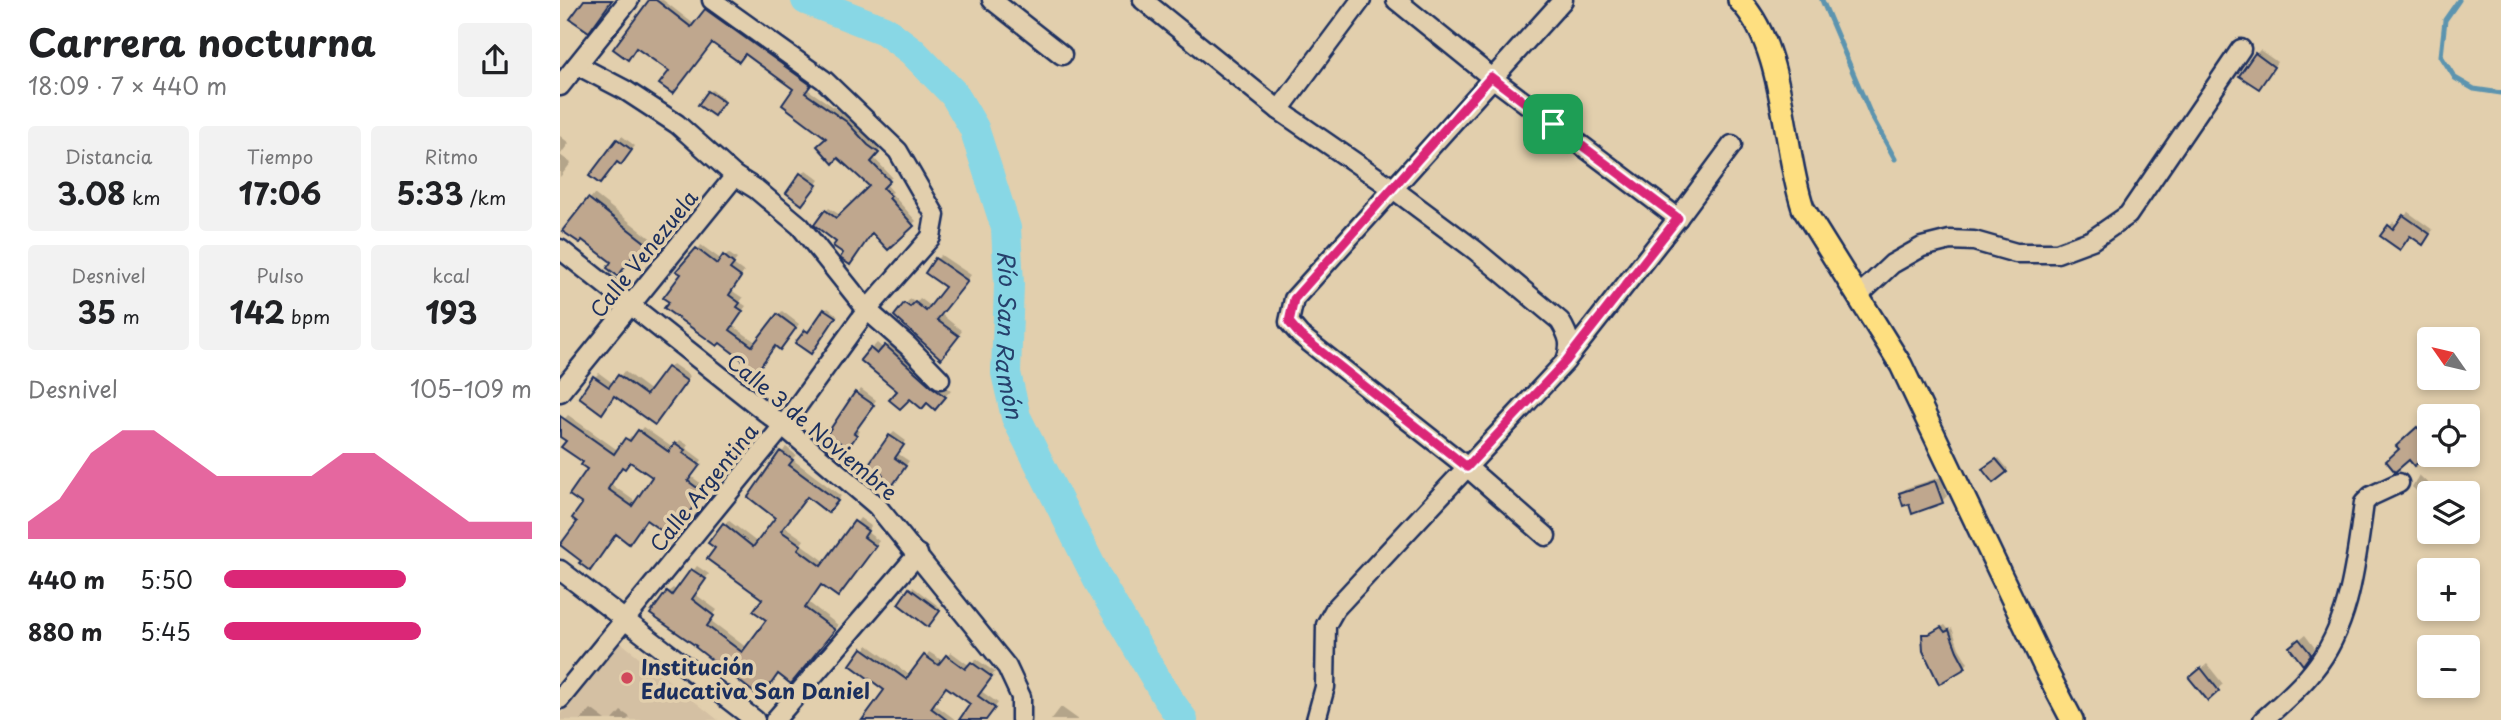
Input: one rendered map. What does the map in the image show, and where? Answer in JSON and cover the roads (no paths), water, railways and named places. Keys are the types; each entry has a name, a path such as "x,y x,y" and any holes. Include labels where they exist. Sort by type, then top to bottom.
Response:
{"main road":[{"path":"1745,4 1778,86 1794,181 1802,208 1901,365 2072,720"}],"street":[{"path":"560,86 629,0"},
{"name":"Calle Argentina","path":"560,699 783,426 867,310 931,237 935,215 898,151 824,80 712,0"},
{"path":"992,0 1062,55"},
{"path":"1279,110 1361,0"},
{"path":"1396,0 1491,77 1678,218"},
{"path":"1546,536 1467,467 1300,335 1289,322 1294,299 1563,0"},
{"path":"1154,3 1279,110 1392,188 1475,250 1560,321 1568,334 1571,348 1566,361"},
{"path":"1858,296 1892,264 1922,247 1950,240 1975,241 2016,253 2057,253 2092,240 2128,215 2241,50"},
{"path":"577,65 625,90 677,124 735,176 756,189 800,226 867,310 940,379"},
{"path":"1316,720 1325,687 1326,625 1335,609 1566,361 1732,145"},
{"name":"Calle Venezuela","path":"560,392 735,176"},
{"name":"Calle 3 de Noviembre","path":"560,249 783,426 877,506 1007,667 1021,697 1021,720"},
{"path":"2263,720 2314,670 2339,628 2354,574 2364,503 2371,496 2399,483"},
{"path":"775,720 918,554"},
{"path":"560,570 755,720"}],"waterway":[{"name":"Río San Ramón","path":"806,0 884,30 912,51 954,94 974,128 1006,228 1009,284 1006,373 1016,417 1098,580 1183,720"},
{"path":"1822,0 1871,115 1895,159"},
{"path":"2459,0 2445,20 2441,56 2455,78 2474,89 2501,93"}],"place":[{"name":"Institución Educativa San Daniel","path":"627,678"}]}
